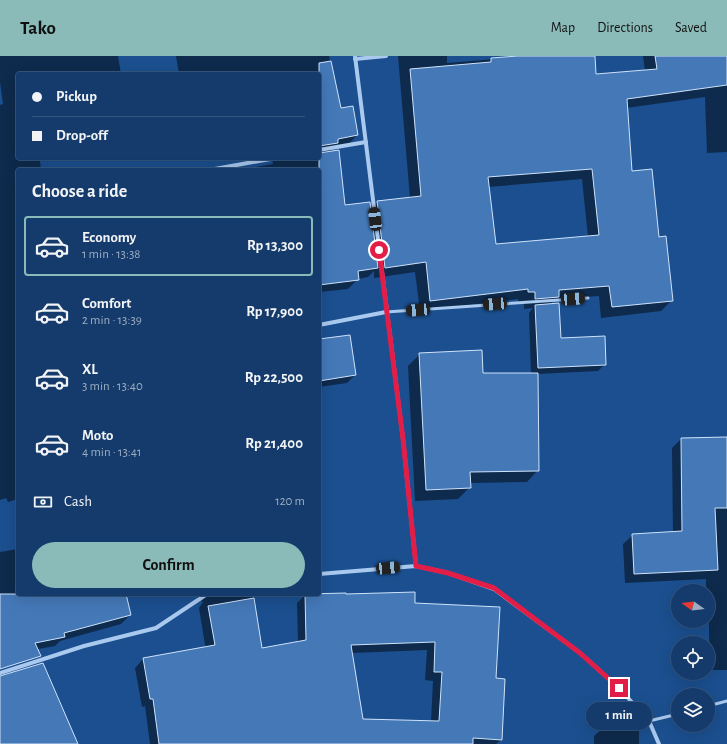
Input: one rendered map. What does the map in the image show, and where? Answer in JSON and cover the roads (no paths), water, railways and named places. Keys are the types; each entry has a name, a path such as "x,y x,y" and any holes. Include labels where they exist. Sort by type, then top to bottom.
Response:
{"street":[{"path":"386,56 355,57 403,439 416,566"},
{"path":"321,150 366,142"},
{"path":"220,168 265,160"},
{"path":"321,325 386,312"},
{"path":"321,574 416,566 448,573 494,588 580,653 619,688 649,721 659,744"},
{"path":"0,673 84,646 156,628 204,596"}],"lane":[{"path":"386,312 588,298"},
{"path":"715,704 727,701"},
{"path":"649,721 671,716"}]}
